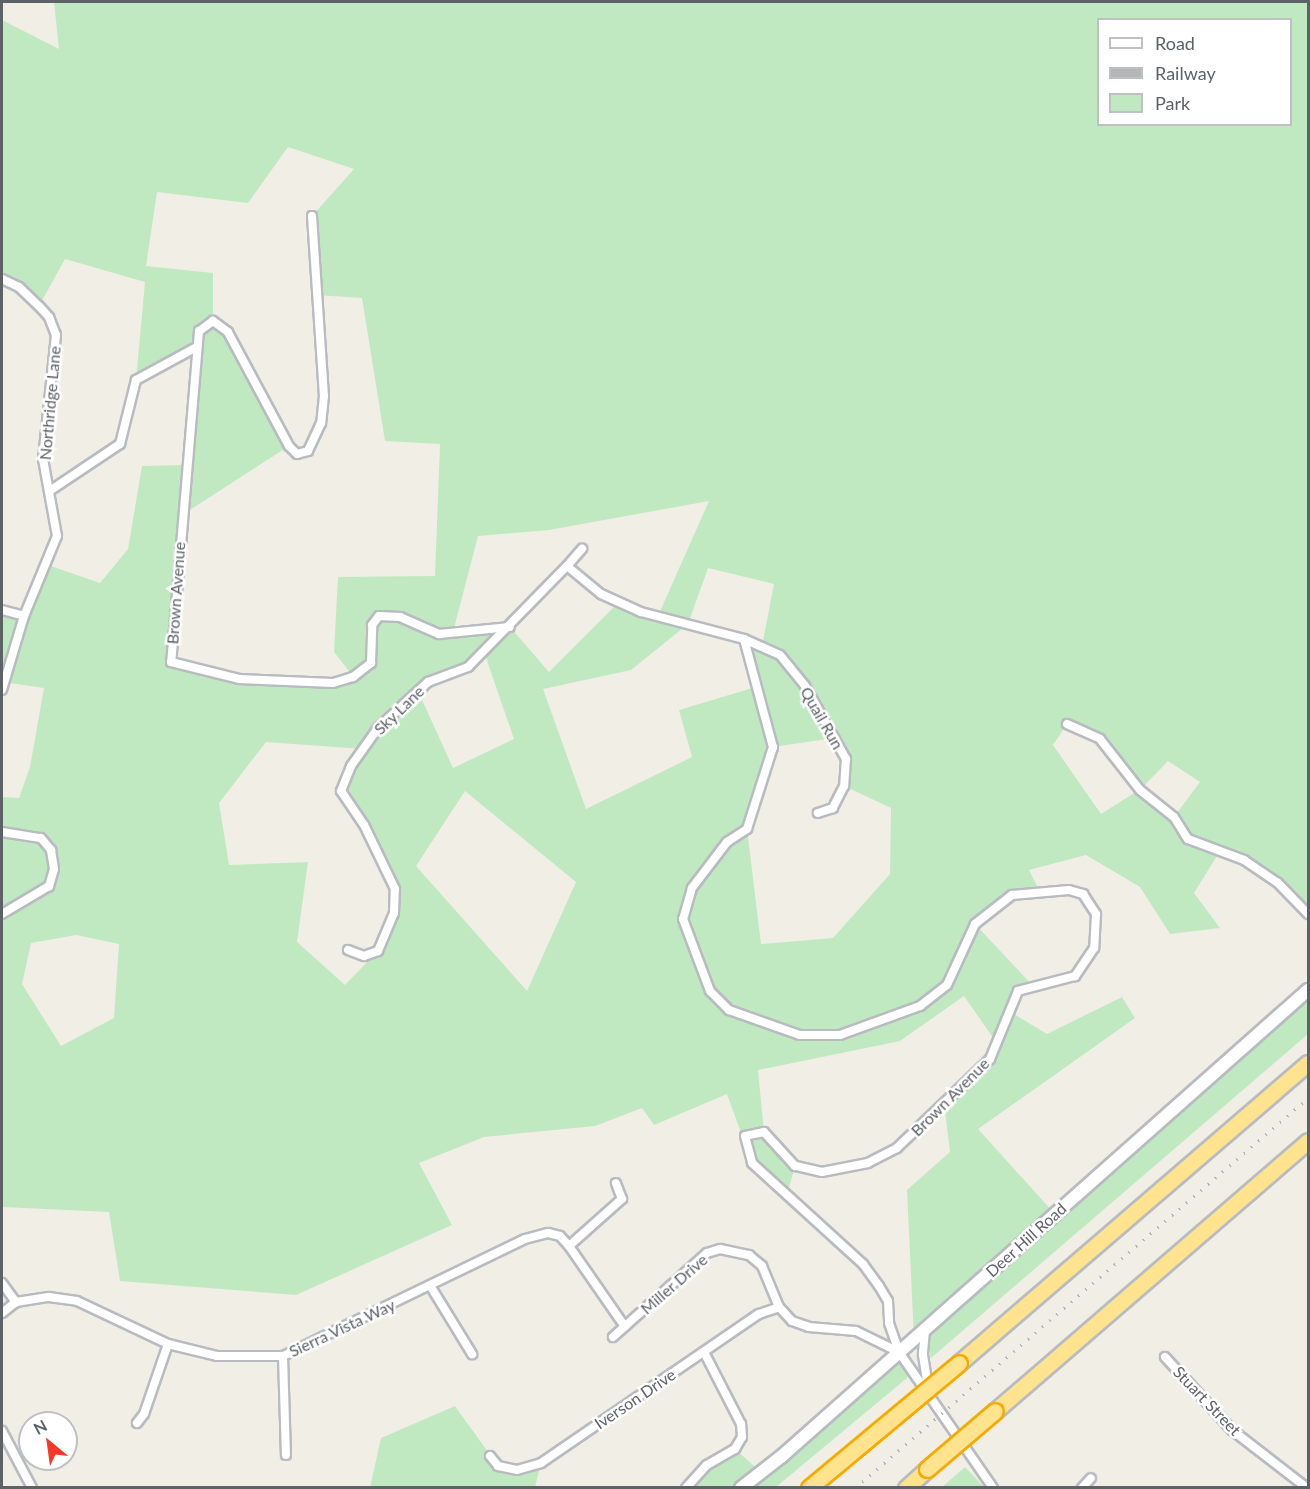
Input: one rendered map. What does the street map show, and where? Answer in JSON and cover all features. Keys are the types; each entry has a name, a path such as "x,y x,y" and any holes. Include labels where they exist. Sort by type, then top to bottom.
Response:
{"highway":[{"path":"809,1488 959,1363 1308,1063"},
{"path":"907,1488 1308,1141"}],"street":[{"path":"51,490 120,444 136,381 195,348 205,324 213,321 228,332 289,446 297,454 308,451 321,423 324,396 312,216"},
{"name":"Northridge Lane","path":"2,279 20,287 39,306 49,317 56,335 43,459 51,490 57,536 24,616 2,690"},
{"name":"Brown Avenue","path":"195,348 171,662 239,679 333,683 353,677 371,663 372,625 379,616 400,617 439,634 510,627"},
{"name":"Sky Lane","path":"348,950 364,956 378,951 394,913 395,889 368,832 341,791 351,766 378,728 428,682 468,667 510,627 582,549"},
{"path":"567,566 601,594 641,612 744,639"},
{"path":"2,610 24,616"},
{"name":"Brown Avenue","path":"744,639 773,747 747,829 727,842 692,888 683,919 710,991 729,1010 800,1035 840,1035 920,1006 947,985 975,924 1012,895 1069,890 1083,894 1096,914 1094,948 1075,976 1023,988 1015,994 999,1045 990,1059 897,1148 868,1163 822,1172 795,1166 764,1132 745,1136 752,1163 862,1264 879,1286 888,1301 889,1323 899,1352 993,1488"},
{"name":"Quail Run","path":"744,639 780,655 805,686 846,759 844,786 833,808 818,813"},
{"path":"1067,724 1100,739 1140,790 1174,817 1188,839 1244,860 1278,883 1308,914"},
{"path":"2,832 41,838 51,850 54,869 49,886 2,914"},
{"name":"Deer Hill Road","path":"741,1488 925,1330 1308,990"},
{"path":"569,1246 622,1199 616,1183"},
{"name":"Sierra Vista Way","path":"2,1313 16,1302 49,1297 77,1301 168,1344 217,1356 283,1356 430,1287 525,1239 548,1233 560,1236 569,1246"},
{"name":"Miller Drive","path":"569,1246 625,1327"},
{"name":"Miller Drive","path":"614,1337 707,1253 720,1249 749,1256 762,1266 779,1307"},
{"path":"2,1283 16,1302"},
{"path":"430,1287 472,1354"},
{"path":"779,1307 792,1321 809,1327 856,1331 899,1352"},
{"name":"Iverson Drive","path":"490,1456 498,1466 517,1470 541,1463 759,1314 779,1307"},
{"path":"925,1330 923,1355 928,1391"},
{"path":"137,1423 144,1414 168,1344"},
{"path":"686,1488 707,1465 735,1449 742,1437 741,1424 704,1352"},
{"path":"283,1356 286,1455"},
{"name":"Stuart Street","path":"1165,1357 1232,1430 1307,1488"},
{"path":"2,1431 33,1488"},
{"path":"1082,1488 1091,1478"}],"green space":[{"path":"54,2 1308,2 1308,914 1278,883 1220,851 1194,893 1220,928 1170,934 1140,887 1086,855 1029,870 1039,890 1012,895 975,924 1033,986 1023,988 1009,1011 1047,1034 1122,997 1135,1018 978,1129 1055,1214 1308,990 1308,1034 931,1358 925,1330 914,1339 907,1190 950,1152 944,1103 998,1045 964,996 900,1041 758,1070 764,1132 795,1166 787,1195 752,1163 727,1094 654,1125 642,1108 595,1126 484,1137 419,1163 452,1225 296,1295 120,1281 109,1212 2,1207 2,797 19,798 30,767 44,688 3,682 2,690 2,610 24,616 45,564 100,583 128,549 142,466 185,465 194,349 136,380 145,282 65,259 39,306 2,279 2,20 59,49","holes":["288,147 354,169 312,216 316,295 362,298 385,441 440,444 435,576 338,577 334,652 353,676 333,683 239,679 171,662 182,515 289,446 228,332 213,321 213,273 146,266 157,192 248,203","709,501 658,616 619,602 549,672 510,627 453,632 478,536 549,530","708,568 774,584 762,646 744,639 756,687 679,710 692,757 586,809 543,689 631,670 688,624","484,652 514,739 453,768 418,691 468,667","1067,724 1100,739 1139,790 1101,814 1053,745","834,738 846,759 844,786 891,808 890,874 833,938 761,944 747,829 773,747","266,742 363,749 341,791 395,889 387,933 378,951 345,985 297,942 308,862 229,865 219,803","1168,761 1200,782 1174,817 1140,790","465,791 576,882 527,991 416,866","76,935 119,944 114,1018 61,1046 22,984 31,943"]},
{"path":"899,1352 909,1365 907,1378 776,1487 686,1488 707,1465 735,1449 761,1472"},
{"path":"455,1406 498,1466 517,1470 541,1463 535,1487 370,1488 381,1438"},
{"path":"965,1467 984,1487 942,1487"}],"railway":[{"path":"855,1488 1308,1098"}]}
